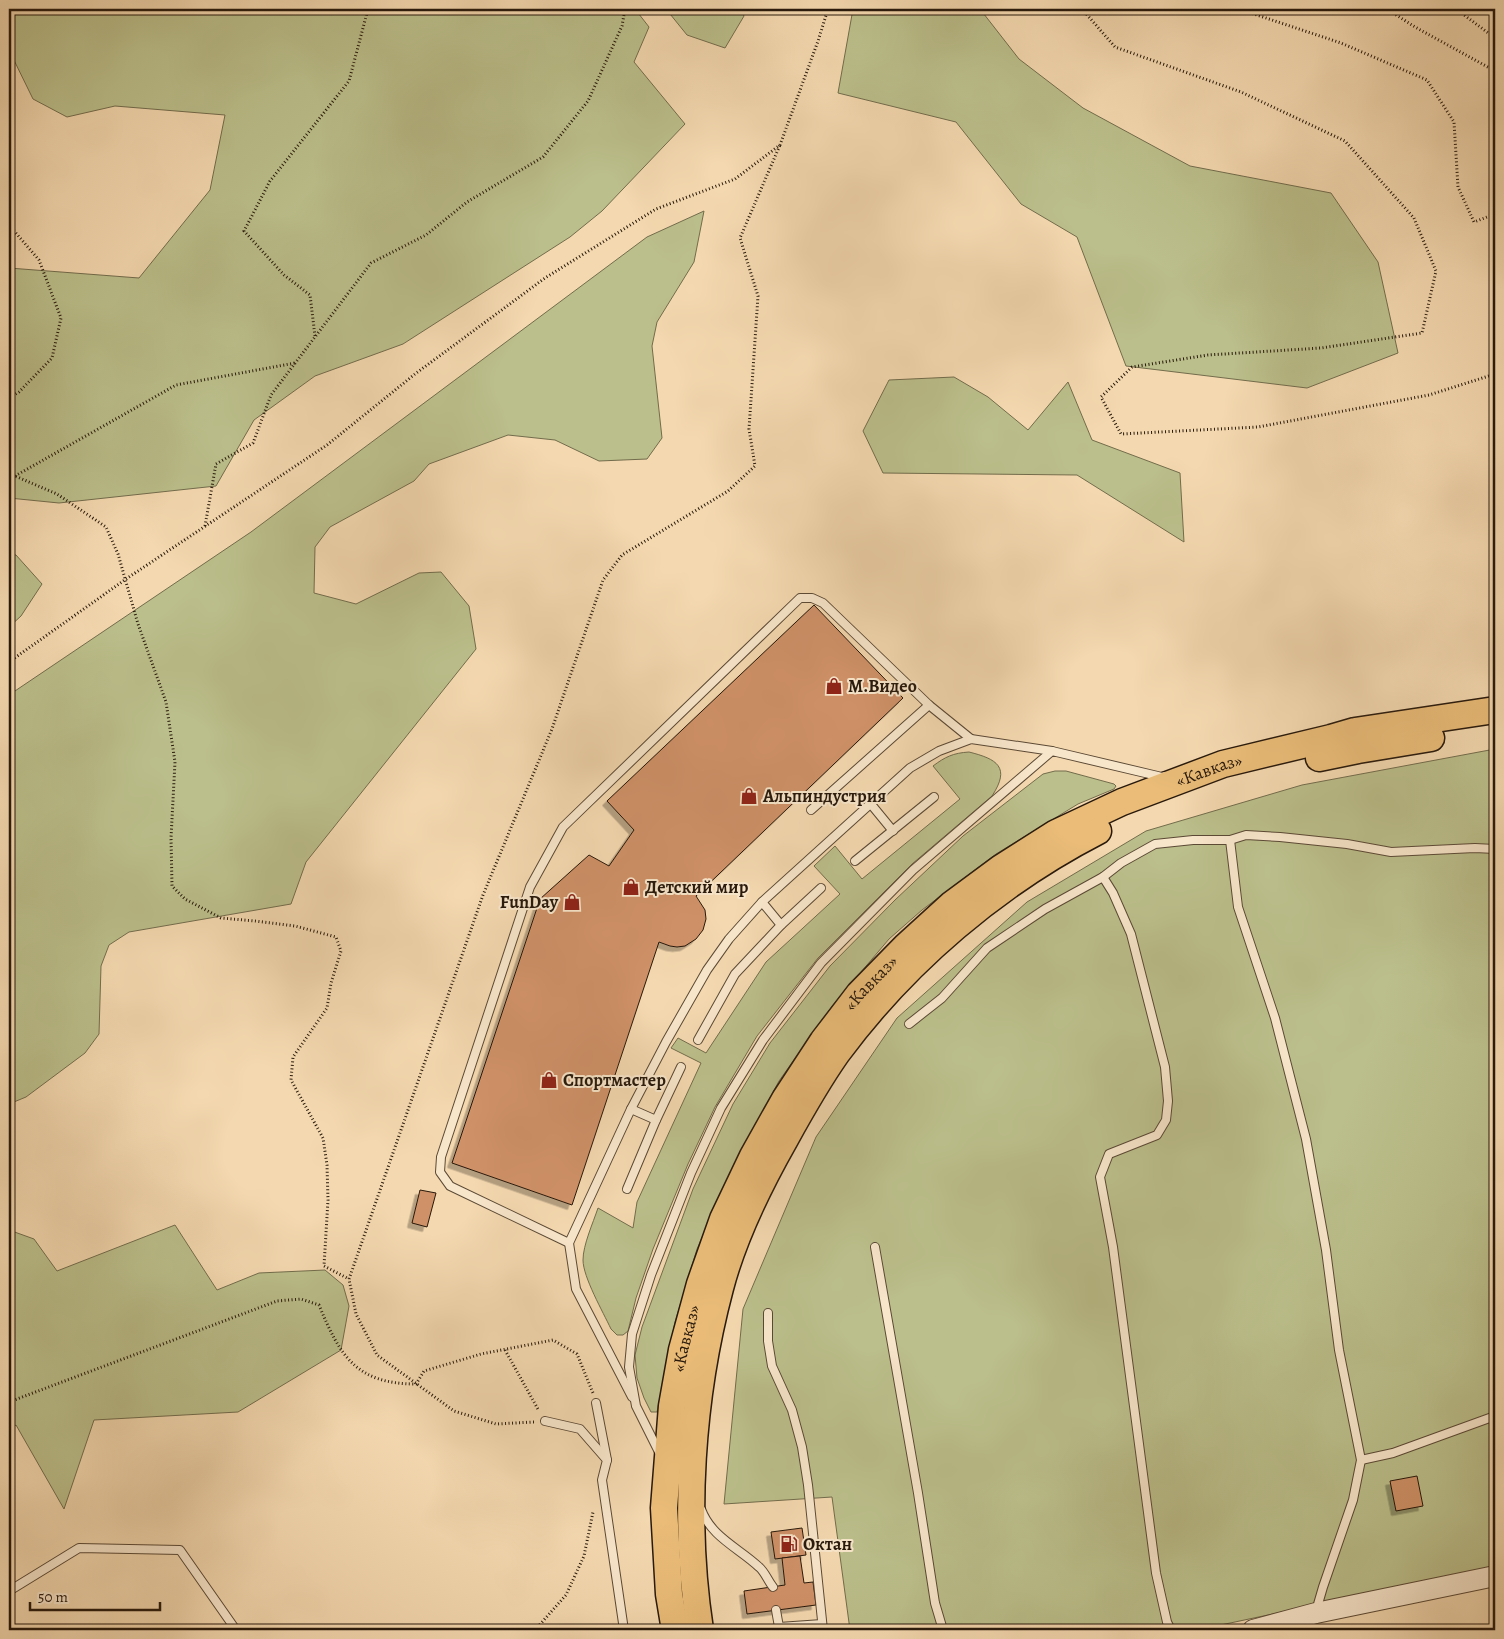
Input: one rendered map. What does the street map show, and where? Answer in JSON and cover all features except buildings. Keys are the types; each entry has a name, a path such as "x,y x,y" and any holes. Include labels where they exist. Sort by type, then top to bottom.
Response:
{"main road":[{"name":"«Кавказ»","path":"675,1630 669,1594 664,1508 672,1406 682,1350 700,1284 723,1219 752,1156 785,1099 823,1041 859,994 906,946 951,905 1001,868 1056,833 1122,802 1223,764 1356,731 1495,710"},
{"name":"«Кавказ»","path":"700,1630 695,1596 692,1538 694,1446 705,1355 720,1286 742,1224 769,1166 803,1107 837,1054 876,1006 916,963 964,920 1012,883 1070,846 1133,814 1192,790 1244,774 1358,750 1495,727"}],"street":[{"path":"665,1532 674,1552 685,1630"},
{"path":"1253,1630 1316,1613 1495,1576"}],"lane":[{"path":"569,1244 450,1186 440,1172 441,1157 530,887 563,826 800,598 812,598 823,603 929,705 970,739"},
{"path":"811,810 929,705"},
{"path":"1317,733 1356,731"},
{"path":"667,1471 576,1289 569,1244 631,1109 666,1042 707,970 729,939 762,902 910,768 939,751 970,739 1052,751 1162,777 1170,774"},
{"path":"636,1406 629,1367 632,1334 651,1275 690,1173 721,1108 763,1040 821,963 913,870 1052,751"},
{"path":"855,860 934,797"},
{"path":"870,803 893,830"},
{"path":"909,1024 942,998 987,948 1045,909 1103,877 1121,863 1155,844 1194,840 1230,840 1246,836 1280,837 1347,844 1392,852 1476,848 1495,849"},
{"path":"1230,840 1238,907 1275,1018 1306,1139 1326,1250 1339,1350 1361,1460 1352,1500 1316,1613"},
{"path":"1103,877 1131,934 1165,1067 1167,1093 1166,1120 1157,1135 1109,1154 1100,1177 1113,1247 1156,1573 1170,1630"},
{"path":"698,1040 736,974 781,925 821,888"},
{"path":"762,902 781,925"},
{"path":"627,1189 681,1067"},
{"path":"631,1109 656,1120"},
{"path":"875,1247 918,1493 935,1603 943,1630"},
{"path":"768,1313 768,1341 772,1366 792,1410 802,1447 809,1494 822,1627 777,1629 776,1610"},
{"path":"596,1403 607,1460 602,1480 624,1630"},
{"path":"1361,1460 1393,1453 1495,1416"},
{"path":"545,1421 580,1429 607,1460"},
{"path":"693,1484 703,1514 714,1530 760,1568 772,1587"},
{"path":"9,1591 79,1548 180,1550 236,1630"}],"path":[{"path":"315,337 310,295 284,275 244,231 270,181 349,80 368,9"},
{"path":"205,527 216,464 253,443 271,395 371,263 426,235 467,202 543,157 588,101 622,26 625,9"},
{"path":"755,466 749,429 758,296 740,238 780,145 828,9"},
{"path":"1082,9 1115,46 1242,92 1345,141 1414,218 1436,271 1422,333 1321,348 1208,355 1132,367 1101,397 1122,434 1258,427 1429,395 1495,374"},
{"path":"1239,9 1341,43 1427,80 1454,122 1458,187 1474,222 1495,214"},
{"path":"1387,9 1415,27 1495,71"},
{"path":"1456,9 1495,38"},
{"path":"9,662 126,579 327,445 415,374 545,278 656,208 735,179 780,145"},
{"path":"9,225 39,260 61,318 52,358 19,392 9,398"},
{"path":"15,476 176,385 295,363"},
{"path":"9,475 57,494 106,527 118,554 138,624 166,702 175,762 171,838 172,886 185,900 221,918 255,920 295,926 336,937 341,950 331,983 327,1008 293,1057 291,1080 323,1138 327,1165 328,1200 324,1266 350,1279"},
{"path":"9,1402 277,1301 301,1299 319,1305 332,1336 350,1363 373,1377 394,1384 416,1384 424,1371 481,1354 553,1340 577,1354 588,1378 596,1403"},
{"path":"505,1350 545,1421"},
{"path":"536,1630 566,1595 584,1556 594,1507 604,1494"}],"green space":[{"path":"9,9 635,9 649,27 634,62 685,124 602,211 570,237 403,344 315,376 254,420 216,486 59,503 9,498 9,268 139,278 210,190 225,115 115,106 67,117 33,99 9,50"},
{"path":"666,9 741,9 744,16 725,48 687,35"},
{"path":"853,9 980,9 1019,59 1083,108 1190,166 1331,193 1378,262 1398,353 1307,388 1126,366 1077,237 1021,204 956,122 838,93"},
{"path":"704,211 694,262 657,322 652,346 662,438 647,459 599,461 555,440 508,435 429,464 414,481 330,527 315,547 314,593 356,604 419,573 441,572 469,606 476,649 306,862 291,904 129,932 109,945 101,966 99,1034 85,1053 26,1097 9,1104 9,695 251,532 647,237"},
{"path":"954,377 988,397 1028,430 1068,382 1092,440 1180,473 1184,542 1077,475 883,473 863,431 889,380"},
{"path":"9,553 16,555 42,584 21,616 9,627"},
{"path":"1495,749 1495,1567 1216,1626 1205,1630 850,1630 832,1497 724,1504 743,1309 816,1137 897,1018 1027,902 1146,831 1302,785"},
{"path":"969,752 994,761 998,766 1000,778 992,796 912,864 818,958 757,1036 715,1107 688,1164 653,1249 636,1298 628,1331 623,1335 617,1335 611,1329 586,1276 583,1260 585,1248 598,1208 633,1228 637,1202 701,1063 671,1048 678,1038 706,1053 766,962 840,894 814,866 835,846 862,879 960,799 933,766 950,756"},
{"path":"1066,771 1116,786 1114,789 1078,804 996,854 922,910 889,939 833,1005 779,1081 730,1173 697,1249 675,1322 657,1412 651,1412 637,1378 635,1355 642,1327 693,1189 733,1104 770,1043 830,966 895,900 963,836 1043,774"},
{"path":"175,1225 217,1290 259,1273 325,1270 343,1285 349,1306 341,1350 238,1412 94,1420 64,1509 16,1425 9,1430 9,1230 34,1239 57,1271"}],"place":[{"name":"М.Видео","path":"834,686"},
{"name":"Альпиндустрия","path":"749,796"},
{"name":"Детский мир","path":"631,887"},
{"name":"FunDay","path":"572,902"},
{"name":"Спортмастер","path":"549,1080"},
{"name":"Октан","path":"789,1544"}]}
